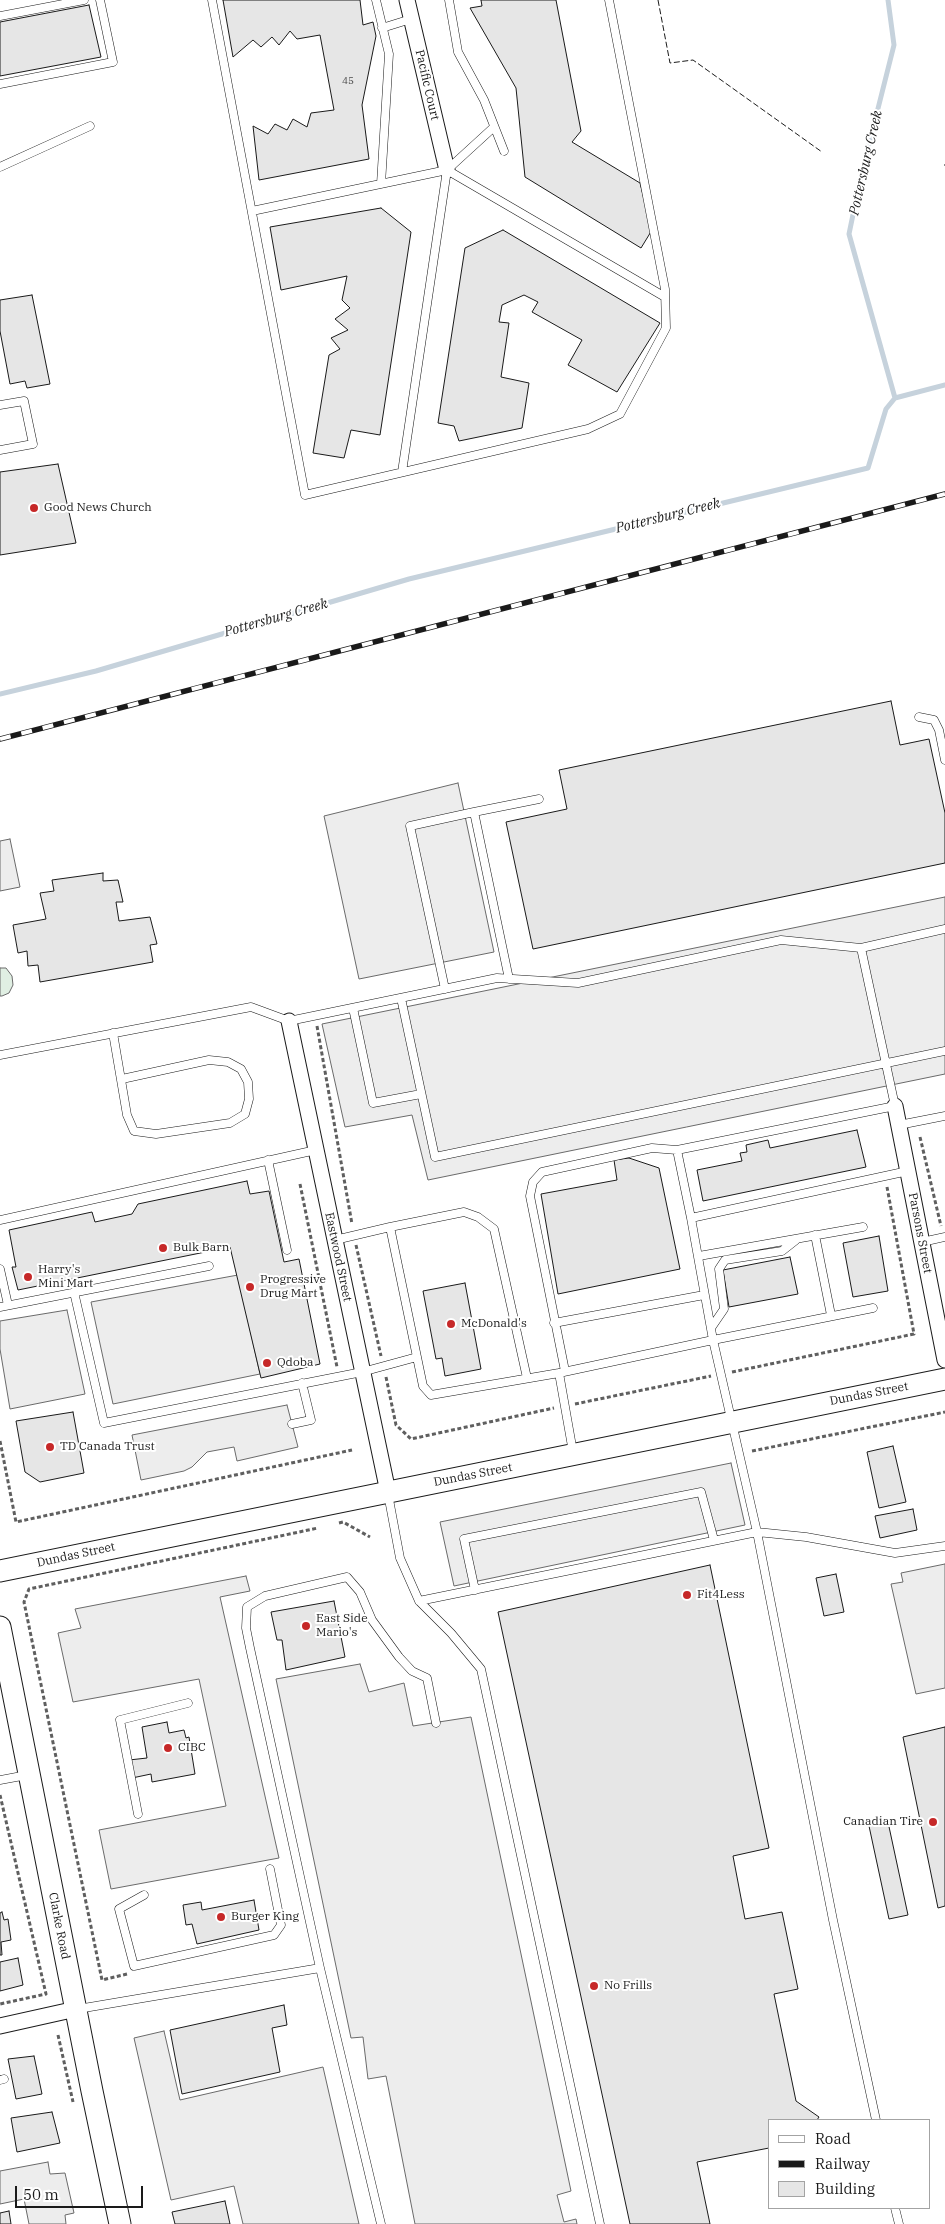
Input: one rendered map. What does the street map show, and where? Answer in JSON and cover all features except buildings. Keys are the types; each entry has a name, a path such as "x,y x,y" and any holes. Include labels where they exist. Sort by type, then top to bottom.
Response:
{"main road":[{"name":"Dundas Street","path":"0,1571 945,1379"},
{"name":"Clarke Road","path":"0,1627 120,2224"}],"street":[{"name":"Pacific Court","path":"407,0 447,170"},
{"name":"Eastwood Street","path":"289,1021 388,1492"},
{"name":"Parsons Street","path":"895,1106 945,1360"},
{"path":"0,2026 76,2010"}],"lane":[{"path":"0,16 84,0"},
{"path":"0,84 113,62 100,0"},
{"path":"212,0 305,495 588,429 620,414 666,328 665,297 609,0"},
{"path":"376,0 389,54 381,184"},
{"path":"448,0 458,52 484,100 504,152"},
{"path":"382,28 411,20"},
{"path":"0,167 90,126"},
{"path":"252,211 447,170 494,127"},
{"path":"402,472 447,170"},
{"path":"447,170 665,297"},
{"path":"0,405 24,401 33,444 0,450"},
{"path":"919,717 934,720 939,730 945,760"},
{"path":"445,989 410,826 539,799"},
{"path":"474,812 509,979"},
{"path":"0,1055 251,1007 289,1021 498,978 578,983 781,940 861,948 945,929"},
{"path":"574,1454 565,1406 554,1323 530,1196 533,1182 542,1172 652,1148 676,1150 895,1106 861,948"},
{"path":"401,998 435,1157 945,1051"},
{"path":"353,1008 372,1104 421,1094"},
{"path":"113,1033 130,1125 134,1131 141,1134 156,1134 230,1123 246,1114 249,1099 248,1082 241,1069 228,1062 209,1060 122,1079"},
{"path":"899,1125 945,1116"},
{"path":"0,1220 316,1150"},
{"path":"676,1150 699,1256 713,1340 757,1532 876,2119"},
{"path":"268,1160 287,1250"},
{"path":"691,1218 908,1171"},
{"path":"335,1240 464,1212 478,1217 494,1229 527,1378"},
{"path":"390,1227 423,1386 431,1396 562,1372 831,1315 873,1308"},
{"path":"699,1256 863,1227"},
{"path":"922,1242 943,1233"},
{"path":"815,1235 831,1315"},
{"path":"711,1328 724,1309 719,1269 725,1260 782,1251 797,1239"},
{"path":"0,1269 4,1306 209,1266"},
{"path":"74,1292 104,1422 362,1372 417,1357"},
{"path":"554,1323 704,1295"},
{"path":"292,1424 311,1420 302,1383"},
{"path":"388,1492 400,1558 420,1601 450,1632 481,1669 600,2224"},
{"path":"474,1590 464,1539 473,1537 701,1492 714,1540"},
{"path":"420,1601 757,1532 806,1537 896,1553 945,1546"},
{"path":"381,2224 320,1968 246,1628 247,1607 265,1596 348,1577 360,1592 372,1620 399,1657 412,1671 427,1678 436,1722"},
{"path":"138,1814 120,1720 188,1703"},
{"path":"0,1780 29,1774"},
{"path":"144,1895 119,1909 134,1966 274,1934 281,1925 270,1869"},
{"path":"76,2010 320,1968"},
{"path":"895,2209 899,2224"}],"path":[{"path":"316,1016 354,1236 396,1425 411,1439 721,1374"},
{"path":"920,1137 943,1233"},
{"path":"300,1184 338,1376"},
{"path":"752,1452 945,1412"},
{"path":"0,1441 16,1522 352,1450"},
{"path":"333,1524 343,1522 370,1536"},
{"path":"130,1973 102,1980 24,1602 29,1589 324,1526"},
{"path":"0,1795 46,1994 0,2004"}],"green space":[{"path":"0,968 6,968 12,976 13,985 9,993 2,996 0,996"}],"shaded area":[{"path":"458,783 494,952 359,979 324,816"},
{"path":"10,839 20,887 0,891 0,841"},
{"path":"945,897 945,1074 428,1180 412,1115 345,1127 322,1024"},
{"path":"238,1275 260,1374 113,1404 91,1302"},
{"path":"67,1310 85,1394 10,1409 0,1349 0,1321"},
{"path":"287,1405 298,1447 237,1461 234,1447 207,1452 192,1467 184,1471 141,1480 132,1435"},
{"path":"731,1463 745,1525 454,1586 440,1522"},
{"path":"945,1564 945,1688 916,1694 891,1584 903,1582 901,1573"},
{"path":"246,1576 250,1591 220,1597 279,1858 111,1889 99,1830 226,1806 199,1679 73,1702 58,1633 81,1628 75,1609"},
{"path":"360,1664 369,1692 404,1683 413,1726 471,1717 571,2191 557,2195 564,2222 576,2219 577,2224 415,2224 386,2076 368,2079 363,2037 351,2038 276,1679"},
{"path":"164,2031 180,2100 323,2067 359,2224 243,2224 234,2186 171,2200 134,2038"},
{"path":"48,2162 50,2174 65,2173 74,2213 65,2215 66,2224 29,2224 24,2199 0,2204 0,2171"}],"waterway":[{"name":"Pottersburg Creek","path":"888,0 894,45 861,176 849,234 895,398"},
{"path":"895,398 945,385"},
{"name":"Pottersburg Creek","path":"0,694 96,671 409,579 868,468 886,409 895,398"}],"railway":[{"path":"0,739 945,494"}],"fence":[{"path":"658,0 670,63 693,60 822,152"}],"place":[{"name":"Good News Church","path":"34,508"},
{"name":"Bulk Barn","path":"163,1248"},
{"name":"Harry's Mini Mart","path":"28,1277"},
{"name":"Progressive Drug Mart","path":"250,1287"},
{"name":"McDonald's","path":"451,1324"},
{"name":"Qdoba","path":"267,1363"},
{"name":"TD Canada Trust","path":"50,1447"},
{"name":"Fit4Less","path":"687,1595"},
{"name":"East Side Mario's","path":"306,1626"},
{"name":"CIBC","path":"168,1748"},
{"name":"Canadian Tire","path":"933,1822"},
{"name":"Burger King","path":"221,1917"},
{"name":"No Frills","path":"594,1986"}]}
